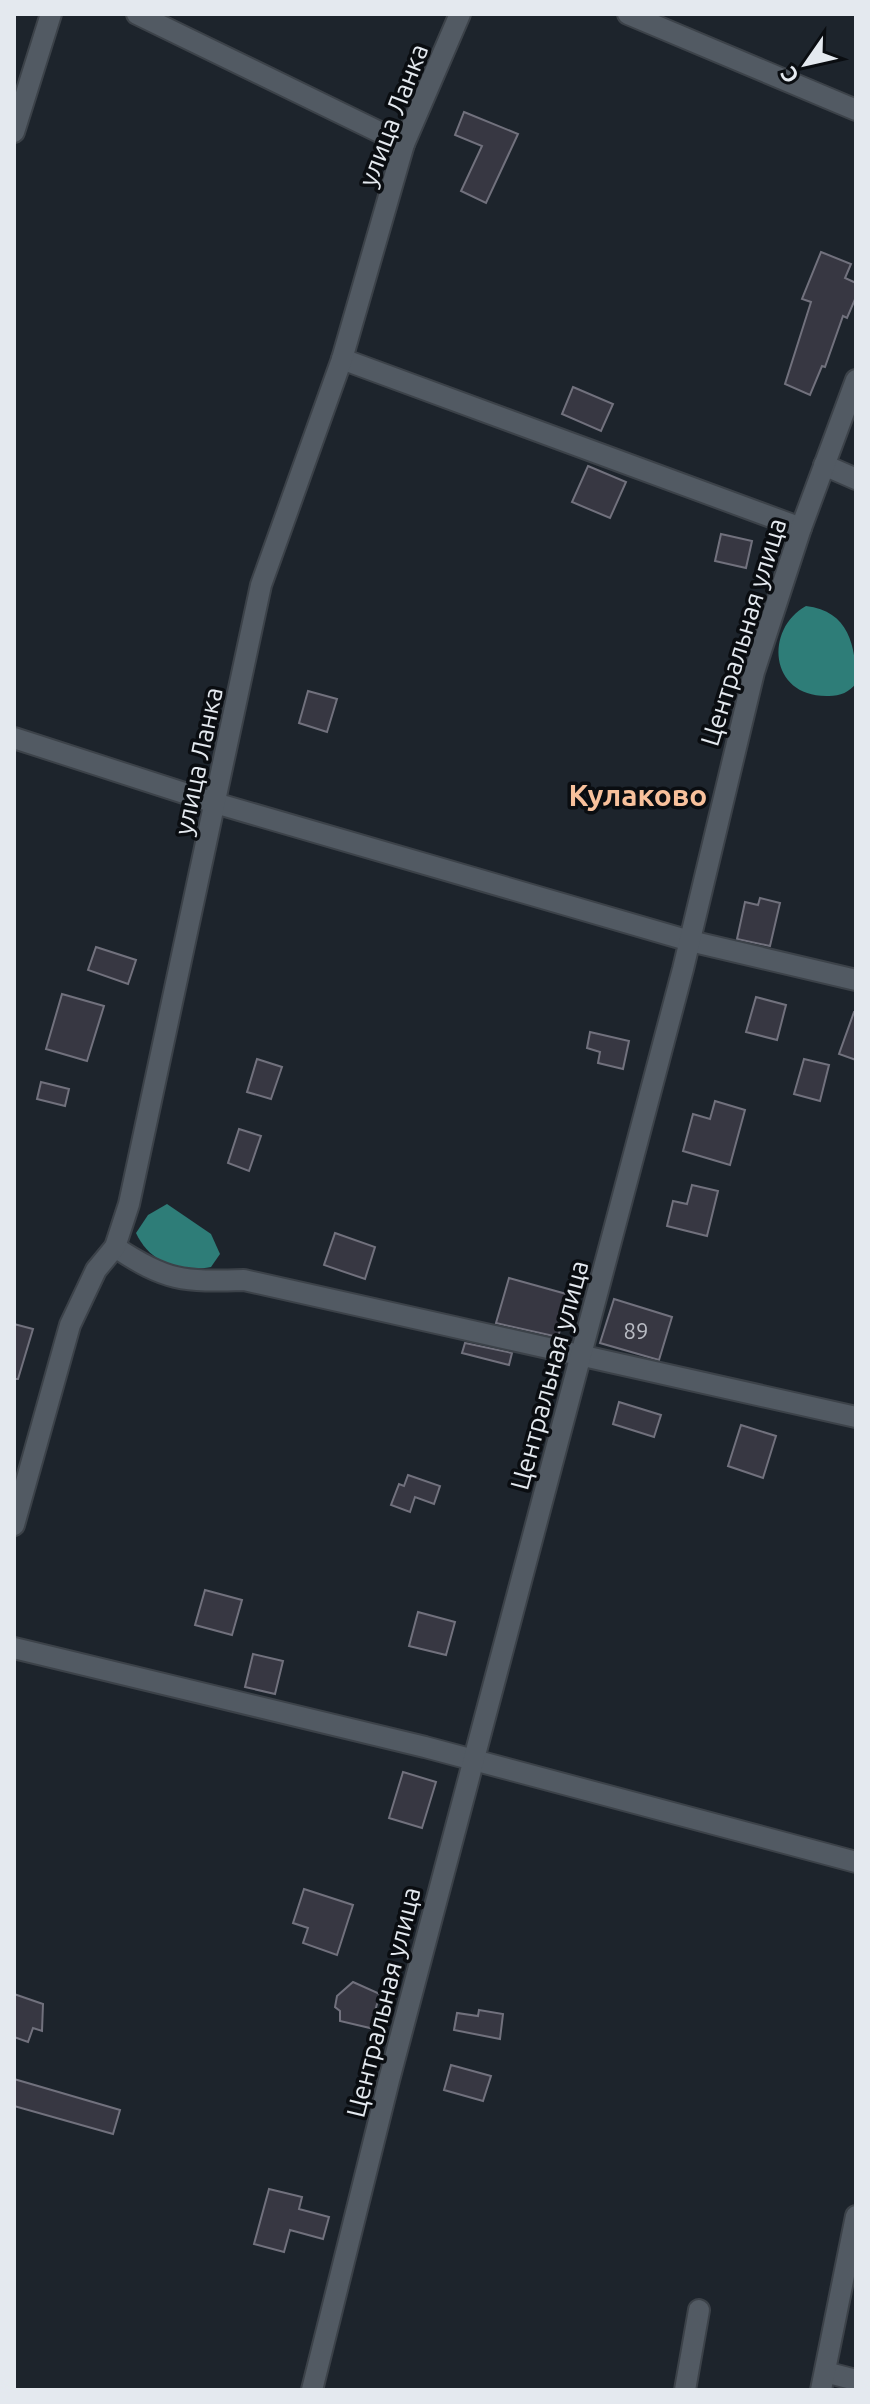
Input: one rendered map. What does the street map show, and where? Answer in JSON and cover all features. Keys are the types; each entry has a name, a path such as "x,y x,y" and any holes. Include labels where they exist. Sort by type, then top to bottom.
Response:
{"street":[{"path":"14,132 51,14"},
{"path":"137,14 404,144"},
{"name":"улица Ланка","path":"14,1525 70,1325 96,1270 115,1247 129,1204 261,585 342,359 404,144 460,14"},
{"path":"628,14 856,110"},
{"path":"342,359 801,528"},
{"name":"Центральная улица","path":"312,2390 579,1354 690,941 754,672 801,528 856,380"},
{"path":"824,465 856,479"},
{"path":"14,738 215,803 690,941 856,980"},
{"path":"115,1247 152,1272 194,1282 244,1280 856,1417"},
{"path":"14,1648 473,1761 856,1862"},
{"path":"856,2216 823,2381 856,2380"},
{"path":"685,2390 699,2310"}],"shaded area":[{"path":"806,606 832,615 847,632 852,644 856,683 844,693 829,696 809,694 794,686 784,674 779,660 783,630 792,617"},
{"path":"167,1204 211,1234 220,1254 211,1267 188,1268 167,1264 142,1243 136,1233 148,1215"}],"building":[{"path":"464,112 518,134 486,203 461,191 482,146 455,135"},
{"path":"821,252 851,264 845,278 856,283 856,297 847,318 843,316 825,367 822,366 810,395 785,384 811,302 802,299"},
{"path":"573,387 613,404 601,431 562,414"},
{"path":"588,466 626,482 610,518 572,502"},
{"path":"721,534 752,541 746,568 715,561"},
{"path":"308,691 337,699 327,732 299,723"},
{"path":"760,898 780,903 770,946 737,939 745,902 758,905"},
{"path":"96,947 136,960 128,984 88,970"},
{"path":"62,994 104,1006 87,1061 46,1049"},
{"path":"756,997 786,1005 777,1040 746,1032"},
{"path":"856,1012 856,1060 839,1054"},
{"path":"590,1032 629,1041 623,1069 598,1063 600,1052 587,1048"},
{"path":"257,1059 282,1067 271,1099 247,1092"},
{"path":"804,1059 829,1065 820,1101 794,1094"},
{"path":"41,1082 69,1089 65,1106 37,1099"},
{"path":"715,1101 745,1110 730,1165 683,1151 693,1114 710,1119"},
{"path":"239,1129 261,1136 249,1171 228,1163"},
{"path":"692,1185 718,1191 707,1236 667,1226 673,1201 687,1204"},
{"path":"335,1233 375,1247 365,1279 324,1265"},
{"path":"509,1278 570,1295 558,1337 496,1323"},
{"path":"614,1299 672,1317 659,1360 600,1343"},
{"path":"14,1324 33,1329 18,1379 14,1379"},
{"path":"465,1343 512,1353 509,1365 462,1353"},
{"path":"619,1402 661,1415 654,1437 613,1424"},
{"path":"741,1425 776,1436 763,1478 728,1466"},
{"path":"408,1475 440,1486 434,1504 415,1497 410,1512 391,1505 399,1484 404,1486"},
{"path":"205,1590 242,1600 232,1635 195,1625"},
{"path":"418,1612 455,1622 446,1655 409,1646"},
{"path":"253,1654 283,1661 275,1694 245,1687"},
{"path":"403,1772 436,1782 422,1828 389,1818"},
{"path":"304,1889 353,1905 337,1955 303,1943 308,1928 293,1923"},
{"path":"353,1982 380,1994 370,2028 340,2021 340,2011 335,2007 337,1996"},
{"path":"14,1994 43,2004 42,2031 33,2028 28,2042 14,2037"},
{"path":"479,2010 503,2014 500,2039 454,2030 457,2013 478,2016"},
{"path":"451,2065 491,2076 483,2101 444,2090"},
{"path":"14,2079 120,2110 113,2134 14,2106"},
{"path":"269,2189 302,2197 299,2209 329,2217 323,2239 290,2230 284,2252 254,2244"}],"district":[{"name":"Кулаково","path":"638,795"}]}
